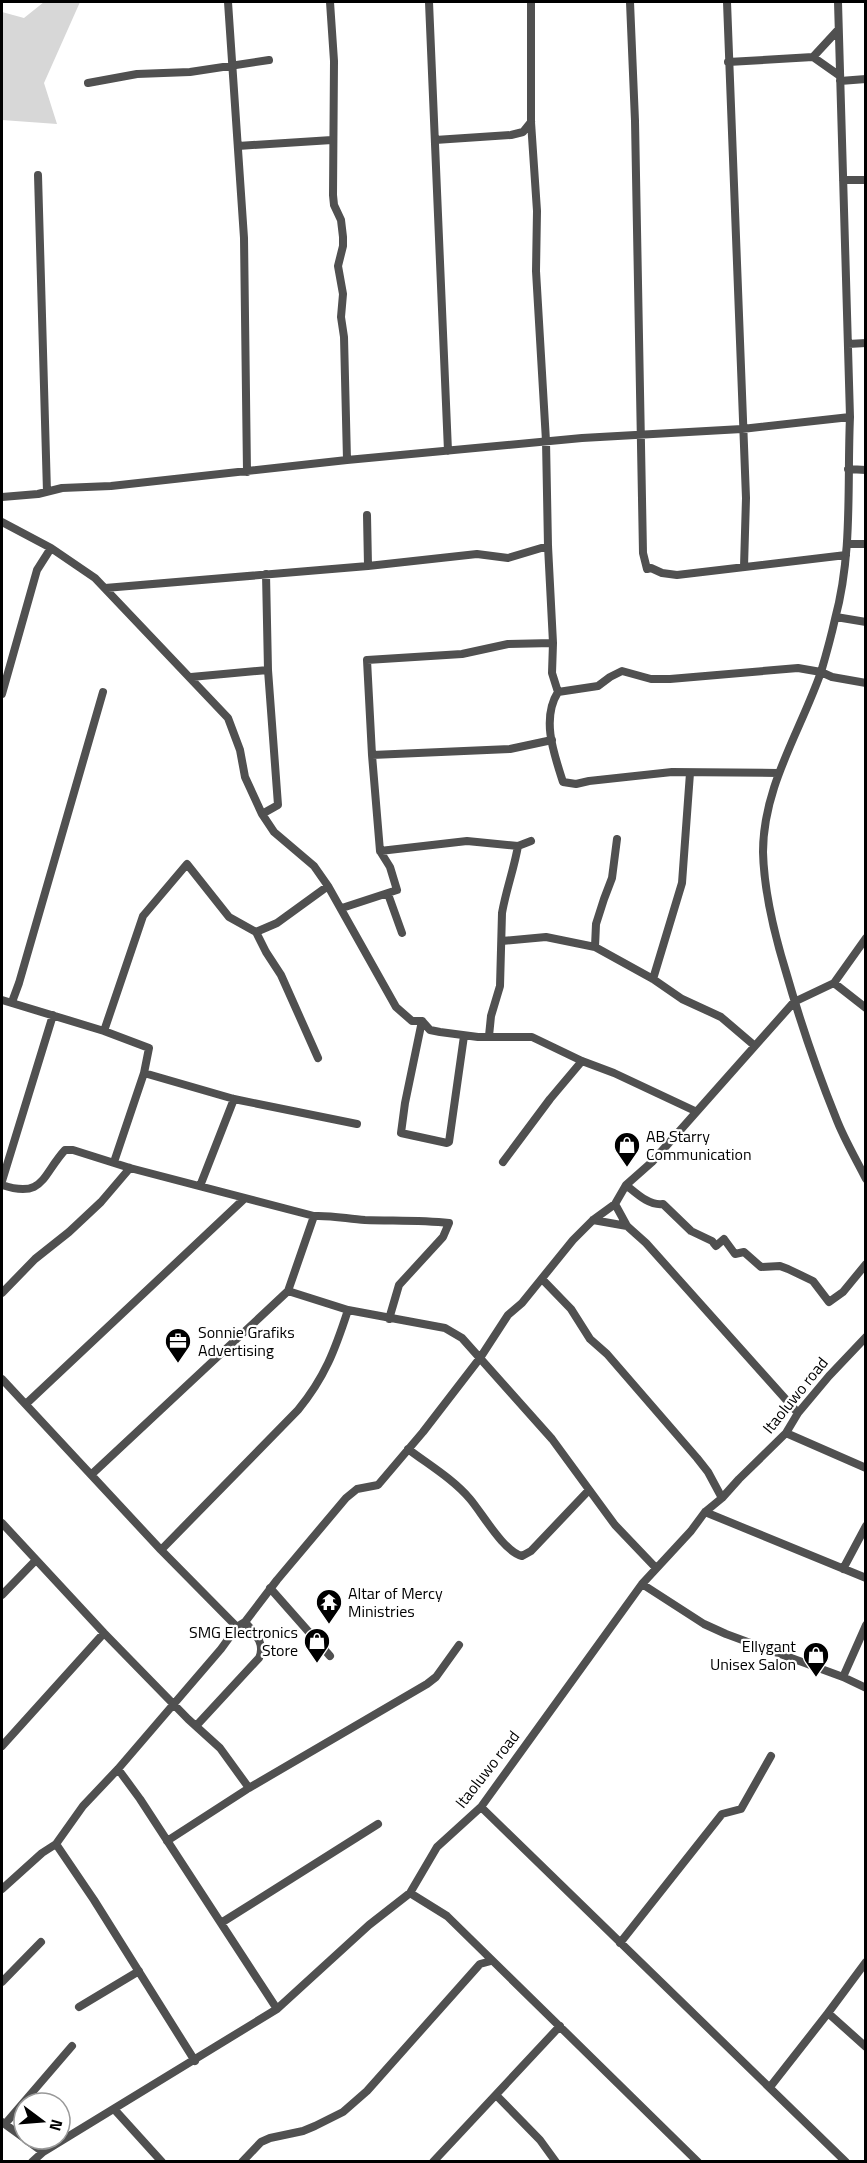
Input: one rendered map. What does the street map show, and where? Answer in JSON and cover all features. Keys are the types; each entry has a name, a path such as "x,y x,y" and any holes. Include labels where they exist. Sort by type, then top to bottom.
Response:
{"street":[{"path":"228,2 245,276 247,472"},
{"path":"330,2 334,61 332,140 334,205 341,220 343,237 338,266 343,294 341,317 344,337 347,460"},
{"path":"429,2 447,451"},
{"path":"531,2 533,69 531,123 537,211 536,271 546,441 552,674 558,692 550,710 552,740 563,782 576,784 647,774 778,773"},
{"path":"630,2 635,121 643,553 647,569 651,568 668,575 846,555"},
{"path":"726,2 746,498 744,567"},
{"path":"837,2 850,417 848,469 850,517 836,617 820,672 778,773 763,851 768,905 794,1002 836,1120 866,1179"},
{"path":"813,57 838,31"},
{"path":"728,62 813,57 840,78 866,79"},
{"path":"88,83 137,74 190,72 269,60"},
{"path":"435,140 511,135 523,132 531,123"},
{"path":"238,146 332,140"},
{"path":"38,175 47,492"},
{"path":"843,180 866,180"},
{"path":"848,344 866,343"},
{"path":"2,497 62,488 111,486 546,441 742,429 850,417"},
{"path":"848,469 866,470"},
{"path":"367,515 368,566"},
{"path":"2,522 51,548 83,569 105,588 228,718 240,750 245,777 262,814 274,831 314,866 342,908 396,1007 412,1021 422,1021 430,1030 464,1036 532,1037 582,1062 614,1073 695,1111"},
{"path":"847,544 866,544"},
{"path":"105,588 368,566 477,554 508,558 548,546"},
{"path":"2,694 37,570 51,548"},
{"path":"262,814 278,805 268,670 266,574"},
{"path":"836,617 866,622"},
{"path":"342,908 397,890 390,867 380,851 367,660 462,654 508,644 553,643"},
{"path":"558,692 598,686 613,675 622,672 660,679 798,668 866,683"},
{"path":"191,677 268,670"},
{"path":"12,1002 103,692"},
{"path":"372,755 510,749 552,740"},
{"path":"653,979 682,883 690,773"},
{"path":"595,946 596,924 603,898 612,878 617,839"},
{"path":"380,851 467,842 518,846 531,841"},
{"path":"489,1036 491,1016 500,986 502,913 518,846"},
{"path":"104,1031 143,916 187,864 229,916 256,932 281,975 318,1058"},
{"path":"256,932 277,923 328,886"},
{"path":"388,894 402,933"},
{"path":"502,941 546,938 595,946 653,979 682,999 721,1017 755,1046"},
{"path":"2,1889 42,1853 56,1844 83,1806 174,1704 354,1490 378,1485 480,1358 508,1315 542,1279 573,1240 593,1220 615,1204 626,1185 652,1162 794,1002 834,983 866,938"},
{"path":"834,983 866,1008"},
{"path":"2,1000 104,1031 149,1048 144,1073 114,1162"},
{"path":"2,1180 53,1015"},
{"path":"422,1021 401,1133 449,1142 464,1036"},
{"path":"503,1162 550,1099 582,1062"},
{"path":"144,1073 234,1099 357,1124"},
{"path":"200,1186 234,1099"},
{"path":"2,1185 15,1190 32,1189 38,1186 46,1179 62,1154 68,1149 130,1168 314,1216 449,1223 442,1237 399,1284 388,1318"},
{"path":"2,1293 35,1259 101,1202 130,1168"},
{"path":"626,1185 657,1205 663,1203 692,1231 712,1241 716,1246 724,1239 735,1254 744,1252 761,1268 783,1266 813,1281 829,1302 843,1292 866,1264"},
{"path":"27,1403 244,1199"},
{"path":"615,1204 627,1226 646,1243 798,1413"},
{"path":"92,1474 288,1291 314,1216"},
{"path":"593,1220 627,1226"},
{"path":"542,1279 571,1309 591,1339 607,1354 708,1472 723,1498"},
{"path":"288,1291 348,1310 445,1328 462,1338 552,1439 615,1525 656,1568"},
{"path":"161,1550 298,1410 316,1388 337,1346 348,1310"},
{"name":"Itaoluwo road","path":"32,2162 43,2152 277,2010 369,1925 410,1893 437,1847 481,1807 642,1584 691,1531 705,1512 723,1498 786,1433 798,1413 866,1337"},
{"path":"2,1378 161,1550 260,1642 262,1648 259,1658 196,1726"},
{"path":"786,1433 866,1467"},
{"path":"408,1449 462,1490 507,1546 517,1555 522,1556 531,1551 589,1490"},
{"path":"705,1512 866,1578"},
{"path":"2,1523 104,1633 220,1748 249,1788"},
{"path":"843,1569 866,1526"},
{"path":"2,1595 35,1561"},
{"path":"642,1584 704,1624 866,1688"},
{"path":"270,1588 330,1656"},
{"path":"843,1677 866,1625"},
{"path":"2,1746 104,1633"},
{"path":"167,1841 249,1788 427,1684 436,1677 459,1645"},
{"path":"620,1943 722,1814 741,1809 771,1756"},
{"path":"118,1769 277,2010"},
{"path":"481,1807 846,2162"},
{"path":"221,1923 378,1824"},
{"path":"56,1844 140,1971 195,2061"},
{"path":"410,1893 447,1916 698,2162"},
{"path":"2,1982 41,1942"},
{"path":"242,2162 261,2142 303,2131 343,2112 367,2091 480,1964 491,1961"},
{"path":"770,2087 866,1962"},
{"path":"79,2007 140,1971"},
{"path":"828,2013 866,2047"},
{"path":"433,2162 560,2026"},
{"path":"3,2123 72,2046"},
{"path":"497,2096 540,2140 556,2162"},
{"path":"114,2109 162,2162"}],"shaded area":[{"path":"44,2 80,2 44,83 57,124 2,120 2,12 24,18"}],"place":[{"name":"AB Starry Communication","path":"627,1168"},
{"name":"Sonnie Grafiks Advertising","path":"178,1364"},
{"name":"Altar of Mercy Ministries","path":"329,1625"},
{"name":"SMG Electronics Store","path":"317,1664"},
{"name":"Ellygant Unisex Salon","path":"816,1678"}]}
